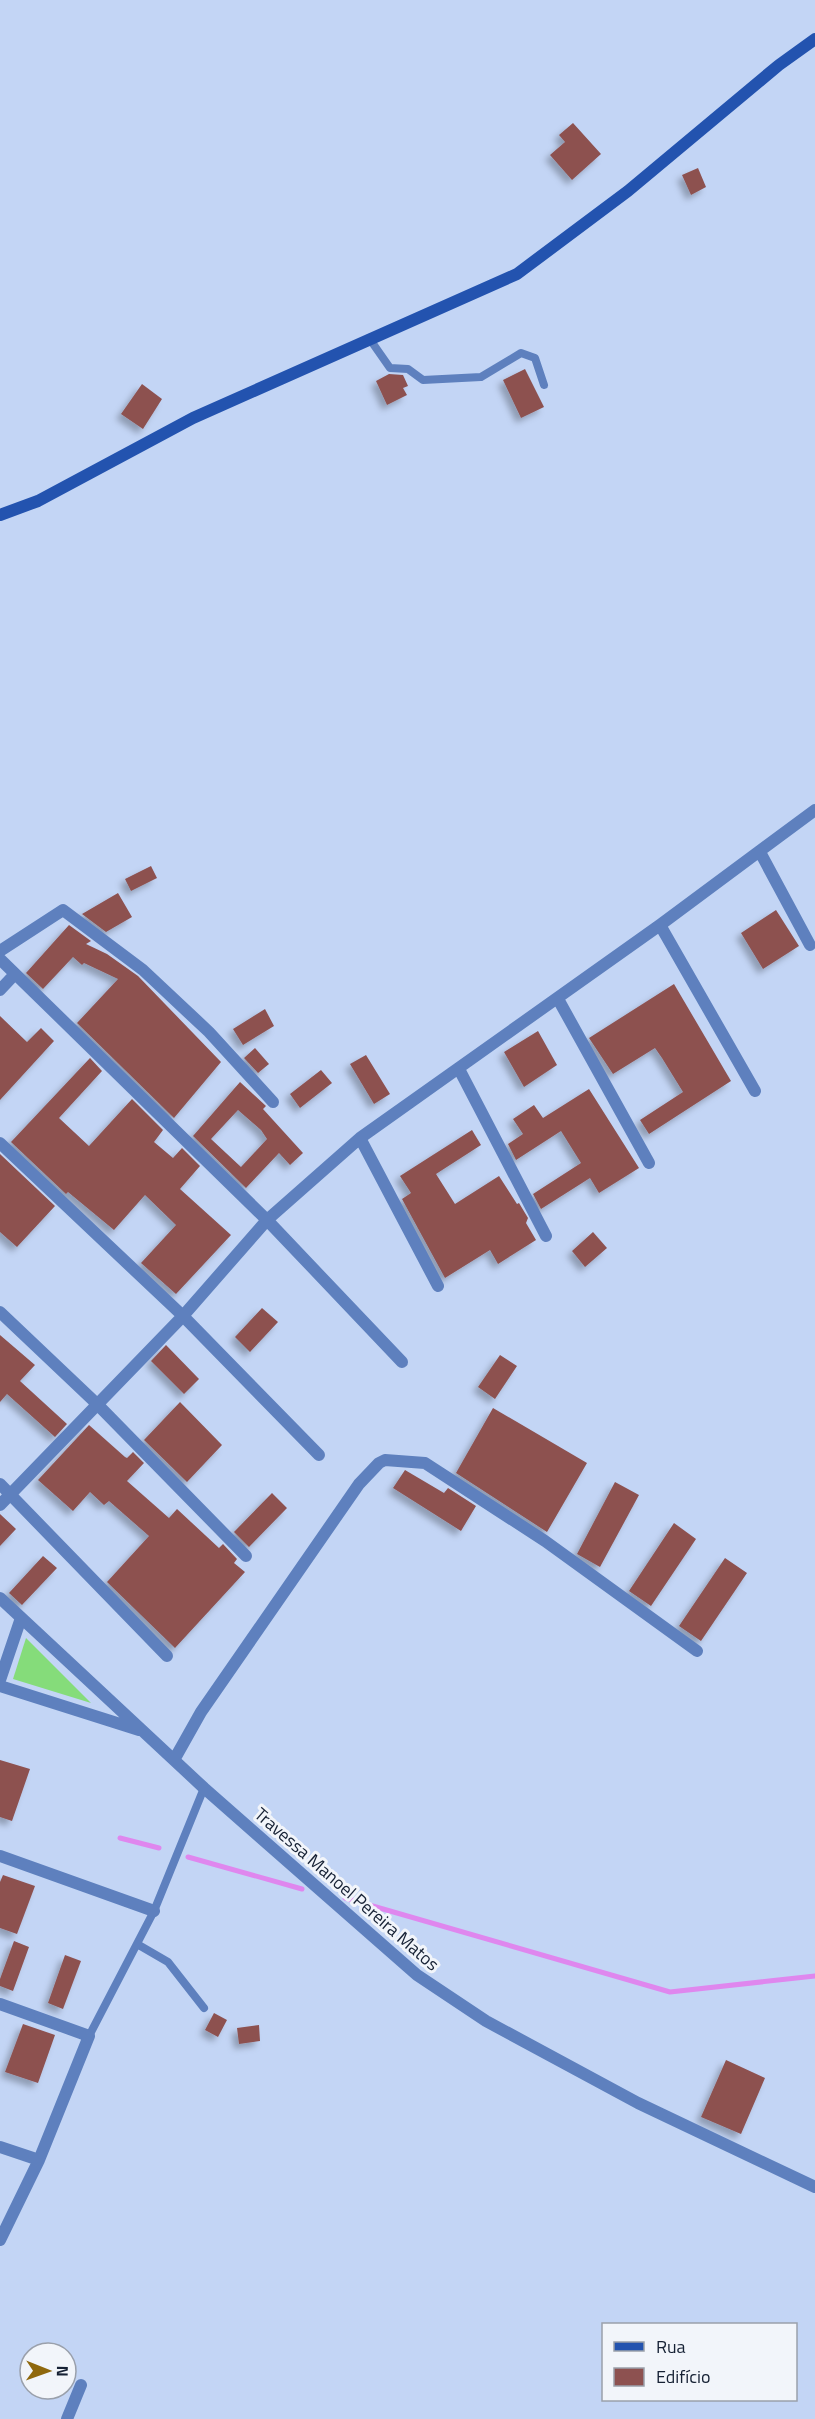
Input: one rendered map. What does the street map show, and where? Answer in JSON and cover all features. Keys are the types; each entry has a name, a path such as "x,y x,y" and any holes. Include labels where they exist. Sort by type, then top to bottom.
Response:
{"street":[{"path":"0,514 38,501 193,418 517,274 628,191 779,65 815,39"},
{"path":"0,1505 183,1316 267,1220 360,1138 558,999 815,810"},
{"path":"760,852 810,945"},
{"path":"0,951 63,910 143,970 209,1032 273,1102"},
{"path":"660,925 755,1091"},
{"path":"0,959 267,1220 402,1362"},
{"path":"0,990 15,974"},
{"path":"558,999 649,1163"},
{"path":"459,1069 546,1236"},
{"path":"360,1138 438,1286"},
{"path":"0,1143 183,1316 319,1455"},
{"path":"0,1312 97,1404 246,1556"},
{"path":"174,1760 201,1712 331,1523 359,1484 379,1463 385,1460 425,1463 545,1540 697,1651"},
{"path":"0,1484 166,1656"},
{"name":"Travessa Manoel Pereira Matos","path":"0,1598 204,1788 417,1975 486,2021 638,2103 815,2187"},
{"path":"0,1680 21,1618"},
{"path":"0,1686 143,1731"},
{"path":"0,1856 154,1911"},
{"path":"0,2004 89,2036 39,2160 0,2240"},
{"path":"0,2147 39,2160"},
{"path":"67,2419 81,2385"}],"lane":[{"path":"369,338 390,368 408,369 423,381 481,377 521,353 535,358 544,385"},
{"path":"89,2036 154,1911 204,1788"},
{"path":"137,1944 168,1962 204,2008"}],"green space":[{"path":"26,1638 91,1703 13,1679"}],"building":[{"path":"573,123 601,154 572,180 550,155 565,142 559,135"},
{"path":"698,168 706,187 691,195 682,175"},
{"path":"525,369 544,407 521,418 503,380"},
{"path":"389,374 403,375 408,386 403,388 407,395 387,405 376,381"},
{"path":"142,384 162,399 143,429 121,414"},
{"path":"151,866 157,878 131,891 125,879"},
{"path":"118,893 132,917 106,932 82,914"},
{"path":"776,910 799,946 763,969 741,933"},
{"path":"69,925 91,941 86,944 107,954 138,976 221,1062 174,1118 77,1023 118,979 84,963 82,965 73,957 43,989 26,973"},
{"path":"674,984 731,1081 649,1134 640,1120 683,1092 662,1058 655,1048 613,1074 589,1038"},
{"path":"265,1009 274,1026 243,1045 233,1029"},
{"path":"0,1016 27,1042 41,1028 54,1041 0,1100"},
{"path":"538,1031 557,1065 524,1087 504,1052"},
{"path":"255,1048 269,1064 258,1073 244,1058"},
{"path":"366,1055 390,1094 374,1104 350,1064"},
{"path":"90,1058 102,1071 59,1118 89,1146 132,1099 163,1130 154,1142 173,1158 182,1148 200,1166 180,1189 231,1235 176,1294 141,1263 176,1225 145,1195 114,1230 68,1192 66,1194 11,1142"},
{"path":"321,1070 332,1083 300,1108 290,1094"},
{"path":"240,1082 266,1106 263,1109 303,1153 290,1165 279,1153 246,1188 193,1136","holes":["238,1110 261,1130 267,1139 241,1167 211,1139"]},
{"path":"589,1089 639,1168 599,1193 590,1178 541,1209 533,1194 581,1163 561,1131 516,1160 508,1144 523,1134 513,1119 534,1105 543,1118"},
{"path":"472,1130 481,1145 436,1174 455,1204 499,1176 528,1218 526,1223 536,1240 498,1264 490,1250 445,1278 402,1199 411,1193 400,1176"},
{"path":"0,1154 55,1206 17,1247 0,1232"},
{"path":"593,1232 607,1248 585,1267 572,1251"},
{"path":"262,1308 278,1322 250,1352 235,1337"},
{"path":"0,1335 35,1365 20,1381 67,1424 55,1437 7,1394 0,1402"},
{"path":"166,1345 199,1379 184,1394 151,1361"},
{"path":"500,1355 517,1366 495,1399 478,1387"},
{"path":"180,1402 222,1445 187,1482 144,1440"},
{"path":"493,1408 587,1463 547,1532 456,1473"},
{"path":"89,1425 125,1457 127,1458 133,1452 144,1463 127,1481 169,1518 177,1509 219,1548 223,1544 237,1559 234,1563 245,1572 175,1648 107,1582 149,1536 109,1501 104,1505 90,1492 73,1511 38,1480"},
{"path":"405,1470 444,1493 448,1488 476,1506 461,1531 393,1488"},
{"path":"615,1482 639,1495 600,1567 577,1554"},
{"path":"272,1493 287,1508 249,1547 234,1532"},
{"path":"0,1514 16,1529 0,1546"},
{"path":"674,1523 696,1539 651,1606 629,1591"},
{"path":"43,1556 57,1568 22,1605 9,1593"},
{"path":"725,1558 747,1573 701,1641 679,1626"},
{"path":"0,1760 30,1769 12,1821 0,1817"},
{"path":"3,1875 35,1886 17,1934 0,1928 0,1882"},
{"path":"14,1941 29,1947 13,1991 0,1986 0,1979"},
{"path":"65,1955 81,1961 63,2009 48,2003"},
{"path":"214,2013 227,2020 218,2037 205,2030"},
{"path":"23,2024 55,2035 38,2083 5,2072"},
{"path":"259,2025 260,2041 239,2044 237,2028"},
{"path":"726,2060 765,2078 741,2134 701,2117"}],"waterway":[{"path":"120,1838 159,1848"},
{"path":"188,1857 302,1889"},
{"path":"345,1898 670,1992 815,1976"}]}
